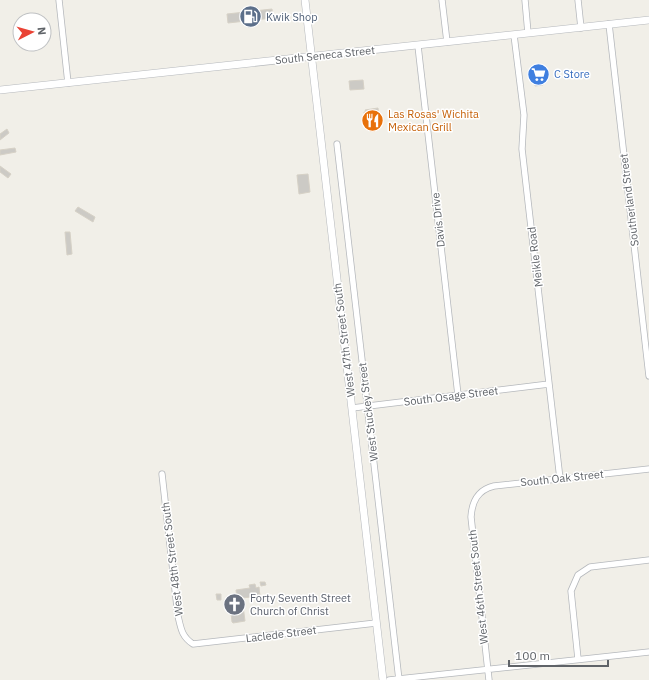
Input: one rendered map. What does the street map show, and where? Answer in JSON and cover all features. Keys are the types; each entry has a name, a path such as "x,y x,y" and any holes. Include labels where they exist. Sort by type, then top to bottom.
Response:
{"street":[{"path":"59,0 68,83"},
{"name":"West 47th Street South","path":"305,0 383,680"},
{"path":"442,0 447,42"},
{"path":"525,0 528,33"},
{"path":"578,0 581,28"},
{"name":"South Seneca Street","path":"0,90 649,20"},
{"name":"Southerland Street","path":"609,24 649,376"},
{"name":"Meikle Road","path":"514,34 524,115 522,149 560,478"},
{"name":"Davis Drive","path":"418,46 458,395"},
{"name":"West Stuckey Street","path":"337,144 398,679"},
{"name":"South Osage Street","path":"352,408 549,384"},
{"name":"South Oak Street","path":"478,495 482,490 494,486 649,469"},
{"name":"West 48th Street South","path":"162,474 178,616 182,633 188,640"},
{"name":"West 46th Street South","path":"478,495 473,502 471,517 489,680"},
{"path":"578,660 571,591 578,575 590,567 649,560"},
{"name":"Laclede Street","path":"188,640 193,644 376,623"},
{"path":"389,680 649,652"}],"building":[{"path":"272,9 273,18 228,23 227,14"},
{"path":"541,69 543,85 535,86 533,70"},
{"path":"363,80 364,89 350,90 349,81"},
{"name":"Las Rosas' Wichita Mexican Grill","path":"378,108 380,128 366,128 365,110"},
{"path":"7,129 9,133 0,140 0,134"},
{"path":"15,148 16,152 0,155 0,150"},
{"path":"0,166 11,174 8,178 0,172"},
{"path":"308,174 310,192 299,194 297,175"},
{"path":"78,207 95,217 93,222 75,211"},
{"path":"65,232 70,232 72,254 67,255"},
{"path":"260,582 265,582 266,585 261,586"},
{"name":"Forty Seventh Street Church of Christ","path":"255,584 256,588 259,587 260,596 242,598 245,621 233,623 230,605 227,603 229,603 229,600 237,599 236,590 250,588 249,585"},
{"path":"216,594 221,594 221,600 217,600"}],"place":[{"name":"Kwik Shop","path":"251,17"},
{"name":"C Store","path":"538,74"},
{"name":"Las Rosas' Wichita Mexican Grill","path":"372,120"},
{"name":"Forty Seventh Street Church of Christ","path":"235,604"}]}
